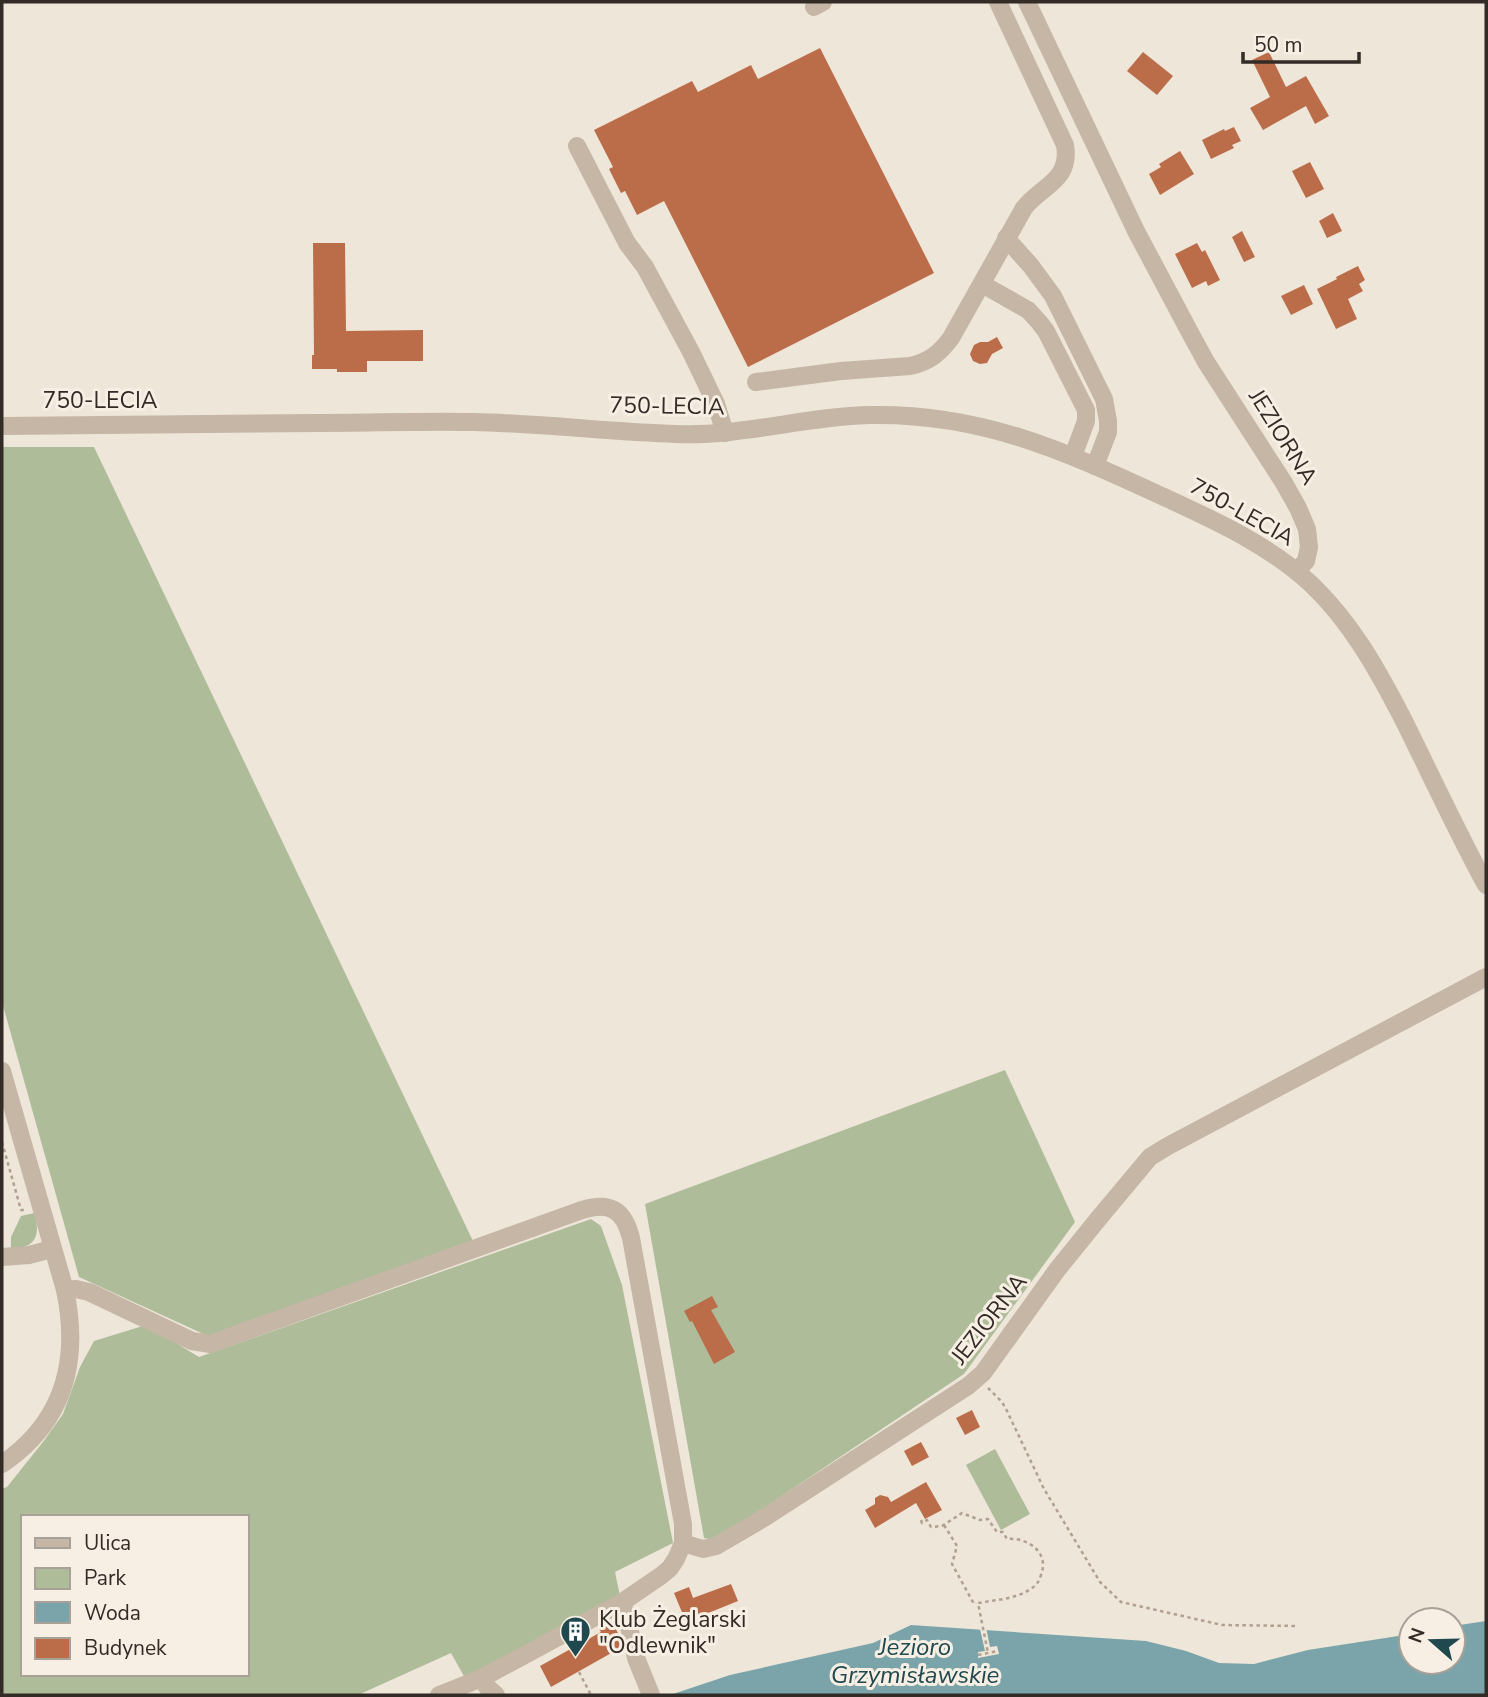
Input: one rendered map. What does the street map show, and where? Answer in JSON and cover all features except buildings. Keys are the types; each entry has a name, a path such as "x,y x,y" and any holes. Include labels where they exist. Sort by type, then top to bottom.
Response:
{"street":[{"path":"756,382 920,364 932,359 942,350 960,324 1006,238 1029,202 1059,177 1066,153 1062,138 998,2"},
{"name":"JEZIORNA","path":"1027,2 1136,231 1206,362 1298,508 1307,529 1309,547 1306,561 1297,572"},
{"path":"576,146 626,243 645,267 695,359 716,404 725,433"},
{"path":"1006,238 1053,296 1104,400 1108,432 1096,466"},
{"path":"982,284 1028,310 1046,331 1086,410 1086,421 1073,456"},
{"name":"750-LECIA","path":"2,426 462,422 680,435 725,433 826,418 914,416 987,427 1073,456 1234,531 1297,572"},
{"path":"1297,572 1340,616 1372,662 1486,885"},
{"name":"JEZIORNA","path":"682,1543 703,1549 716,1546 764,1518 976,1380 1083,1237 1150,1157 1486,977"},
{"path":"2,1070 65,1290 71,1344 62,1391 52,1410 31,1439 2,1464"},
{"path":"65,1290 89,1292 192,1341 210,1344 590,1207 615,1210 626,1223 631,1238 683,1524 682,1543 670,1568 621,1603 482,1678 439,1695"},
{"path":"2,1256 29,1255 52,1249"},
{"path":"621,1603 626,1613 636,1658 651,1695"},
{"path":"482,1678 486,1687 496,1695"}],"path":[{"path":"2,1142 21,1210 33,1208"},
{"path":"976,1380 1002,1402 1044,1489 1100,1581 1121,1602 1222,1625 1298,1626"},
{"path":"920,1520 922,1523 927,1520 931,1527 942,1526 962,1513 980,1520 988,1519 997,1532 1003,1532 1007,1539 1027,1541 1034,1546 1042,1556 1044,1568 1039,1580 1031,1589 1018,1595 974,1604 952,1564 957,1546 944,1525"},
{"path":"978,1603 988,1653"},
{"path":"978,1655 998,1651"},
{"path":"579,1672 591,1695"}],"green space":[{"path":"2,447 94,447 473,1241 210,1337 79,1277 2,1002"},
{"path":"1005,1070 1075,1222 964,1374 716,1540 704,1538 645,1204"},
{"path":"34,1213 37,1228 34,1239 26,1246 11,1249 11,1237 21,1216"},
{"path":"591,1219 601,1226 622,1285 673,1543 615,1572 620,1596 465,1678 451,1653 358,1695 2,1695 2,1489 7,1487 63,1414 80,1367 94,1341 146,1325 199,1357"},
{"path":"995,1449 1030,1514 1001,1530 966,1465"}],"water":[{"name":"Jezioro Grzymisławskie","path":"1486,1621 1486,1695 670,1695 730,1675 873,1643 911,1625 1146,1641 1219,1663 1254,1664 1308,1650 1397,1636 1397,1676 1467,1676 1467,1624"}],"pier":[{"path":"986,1627 990,1647 997,1646 999,1654 978,1658 978,1652 985,1651 980,1629"}],"place":[{"name":"Klub Żeglarski \"Odlewnik\"","path":"576,1659"}]}
